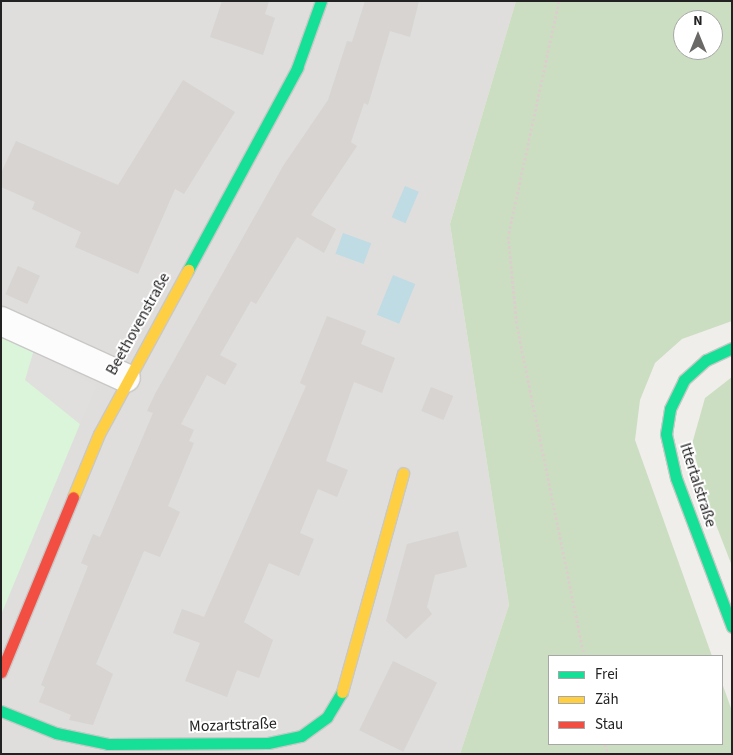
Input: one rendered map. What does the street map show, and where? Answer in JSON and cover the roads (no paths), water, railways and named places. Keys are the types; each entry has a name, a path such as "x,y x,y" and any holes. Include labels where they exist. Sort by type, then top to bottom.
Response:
{"street":[{"name":"Beethovenstraße","path":"1,672 126,378 298,68 321,1"},
{"path":"1,321 126,378"},
{"name":"Ittertalstraße","path":"732,348 706,360 684,380 670,409 666,434 676,478 732,627"},
{"name":"Mozartstraße","path":"1,711 56,733 108,744 268,743 301,736 327,717 346,687 403,473"}],"water":[{"path":"405,186 419,192 406,223 392,217"},
{"path":"343,233 371,243 364,264 335,254"},
{"path":"393,275 415,284 399,324 377,315"}]}
